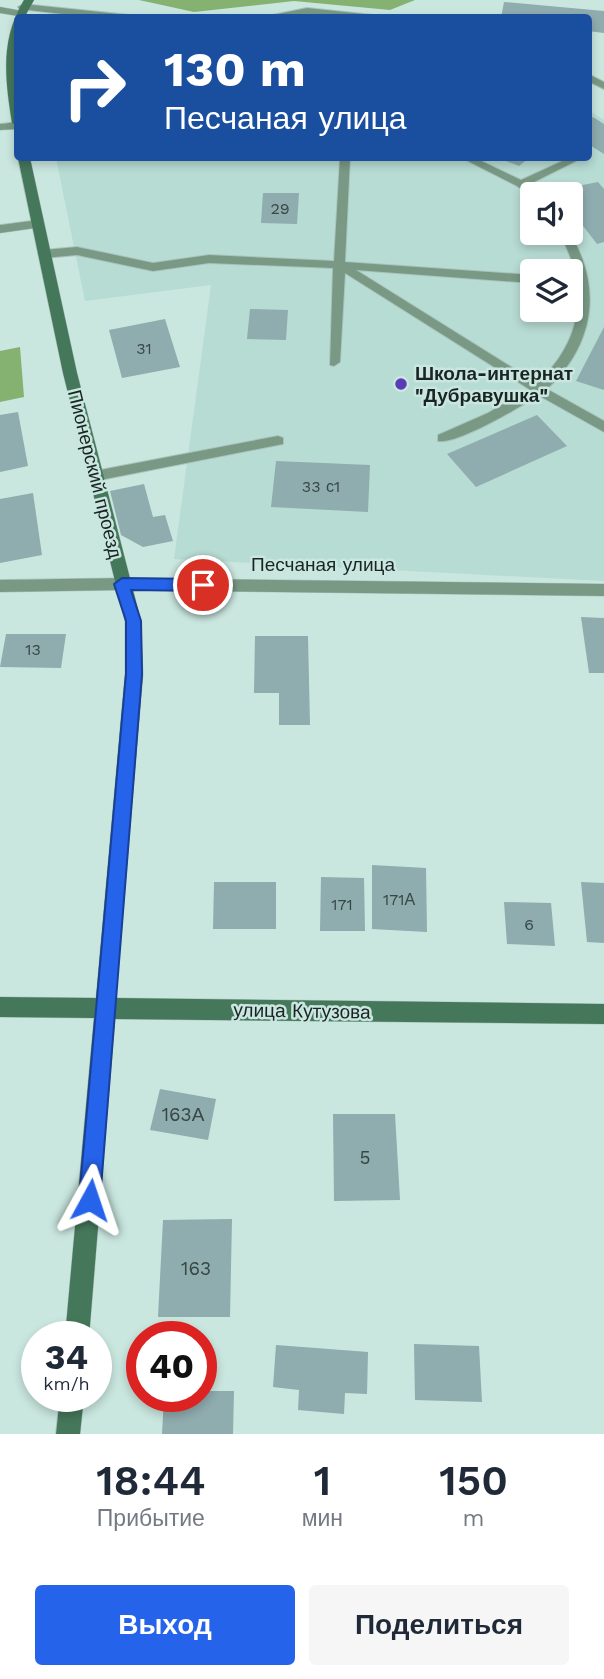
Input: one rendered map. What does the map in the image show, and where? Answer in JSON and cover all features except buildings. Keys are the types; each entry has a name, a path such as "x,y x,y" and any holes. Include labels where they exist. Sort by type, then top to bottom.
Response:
{"street":[{"path":"0,10 23,7"},
{"path":"14,27 6,45 14,98"},
{"name":"Пионерский проезд","path":"25,161 95,475 133,621 134,674 78,1321"},
{"path":"0,229 38,223"},
{"name":"Песчаная улица","path":"0,586 122,584 604,590"},
{"name":"улица Кутузова","path":"0,1007 604,1014"},
{"path":"68,1434 70,1412"}],"lane":[{"path":"23,7 91,14"},
{"path":"288,14 307,11 335,14"},
{"path":"334,362 345,161"},
{"path":"473,161 520,184"},
{"path":"525,182 570,161"},
{"path":"44,254 77,251 153,267 209,259 520,278"},
{"path":"340,265 539,390 604,427"},
{"path":"443,438 498,415 539,390 573,355 583,322"},
{"path":"95,475 278,441"}],"shaded area":[{"name":"Школа-интернат \"Дубравушка\"","path":"592,112 604,120 604,581 174,559 211,285 85,301 57,161 592,161"}],"green space":[{"path":"139,0 415,0 390,10 294,1 194,12"},
{"path":"20,347 24,397 0,402 0,351"}],"place":[{"name":"Школа-интернат \"Дубравушка\"","path":"401,384"}],"route":[{"path":"90,1200 134,674 133,621 122,584 203,585"}]}
